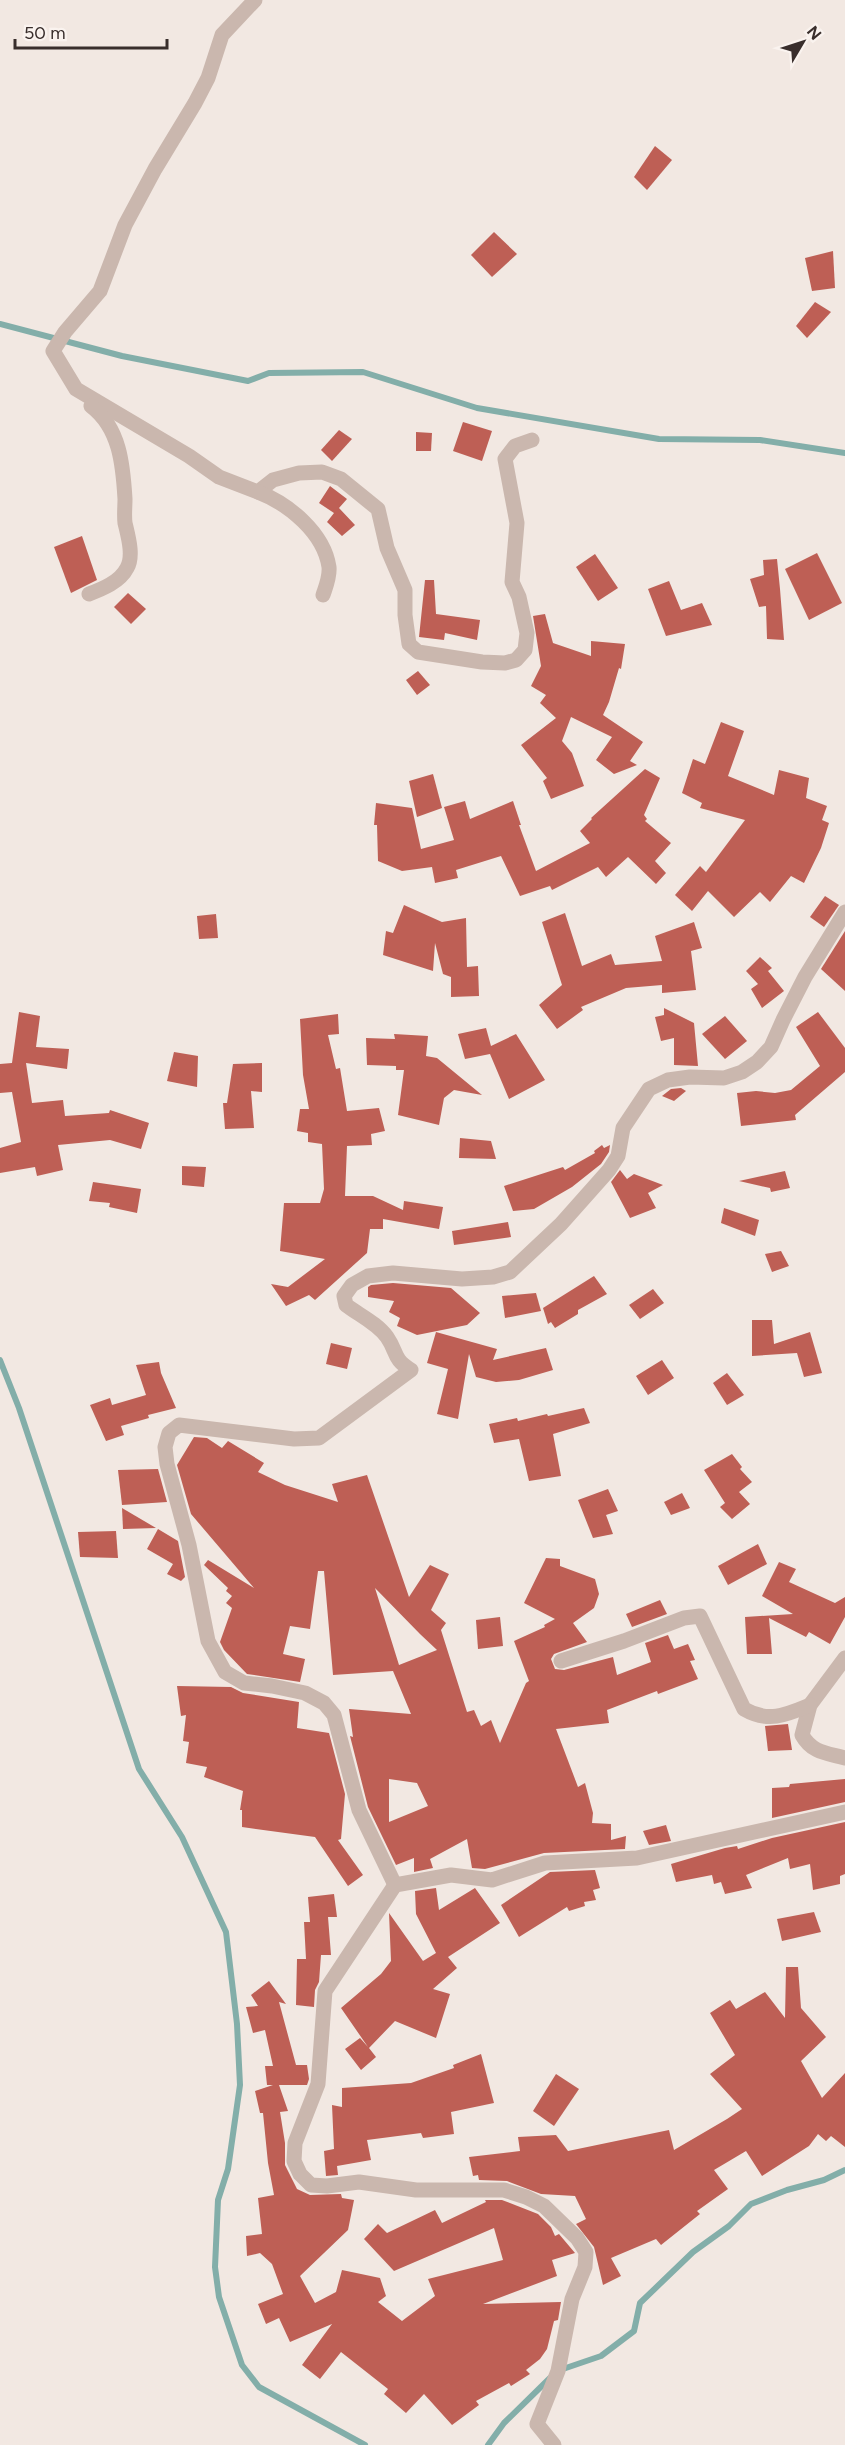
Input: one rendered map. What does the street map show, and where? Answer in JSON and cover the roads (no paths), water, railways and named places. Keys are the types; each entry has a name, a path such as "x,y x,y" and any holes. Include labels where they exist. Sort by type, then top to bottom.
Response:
{"street":[{"path":"255,0 222,35 208,78 125,225 100,291 65,332 53,351 76,389 189,456 219,477 269,496 303,521 317,537 329,566 329,577 323,594"},
{"path":"82,392 83,400 108,420 119,450 125,521 129,538 128,567 117,580 89,594"},
{"path":"258,492 273,480 299,473 322,472 341,479 378,509 387,548 405,590 406,632 409,644 418,652 456,659 505,663 516,660 525,650 527,633 519,597 512,582 517,523 505,459 516,446 532,440"},
{"path":"395,1885 359,1810 334,1715 324,1703 305,1693 244,1683 225,1672 208,1641 189,1545 167,1464 165,1447 169,1433 179,1425 263,1436 319,1438 411,1370 398,1362 387,1337 346,1305 344,1296 352,1285 368,1276 393,1274 462,1279 510,1272 561,1224 609,1170 618,1156 623,1128 649,1089 668,1080 690,1077 724,1077 742,1072 757,1062 771,1047 805,977 845,912"},
{"path":"561,1661 624,1641 684,1618 700,1616 744,1709 754,1715 770,1718 810,1705"},
{"path":"845,1658 810,1705 802,1735 807,1745 819,1752 845,1758"},
{"path":"554,2445 537,2424 558,2371 572,2299 585,2267 586,2252 577,2238 544,2206 504,2190 416,2190 359,2182 327,2186 311,2185 300,2174 294,2161 295,2143 318,2084 325,1991 395,1885 452,1875 492,1880 545,1863 637,1858 845,1812"}],"waterway":[{"path":"0,324 122,356 248,381 269,373 363,372 477,408 659,439 760,440 845,453"},
{"path":"0,1360 19,1408 139,1769 182,1837 226,1932 237,2024 240,2085 228,2169 218,2200 215,2267 219,2297 242,2365 259,2387 365,2445"},
{"path":"560,2370 601,2356 634,2331 640,2303 693,2252 729,2226 751,2204 787,2190 824,2180 845,2170"},
{"path":"488,2445 504,2423 550,2378"}]}
